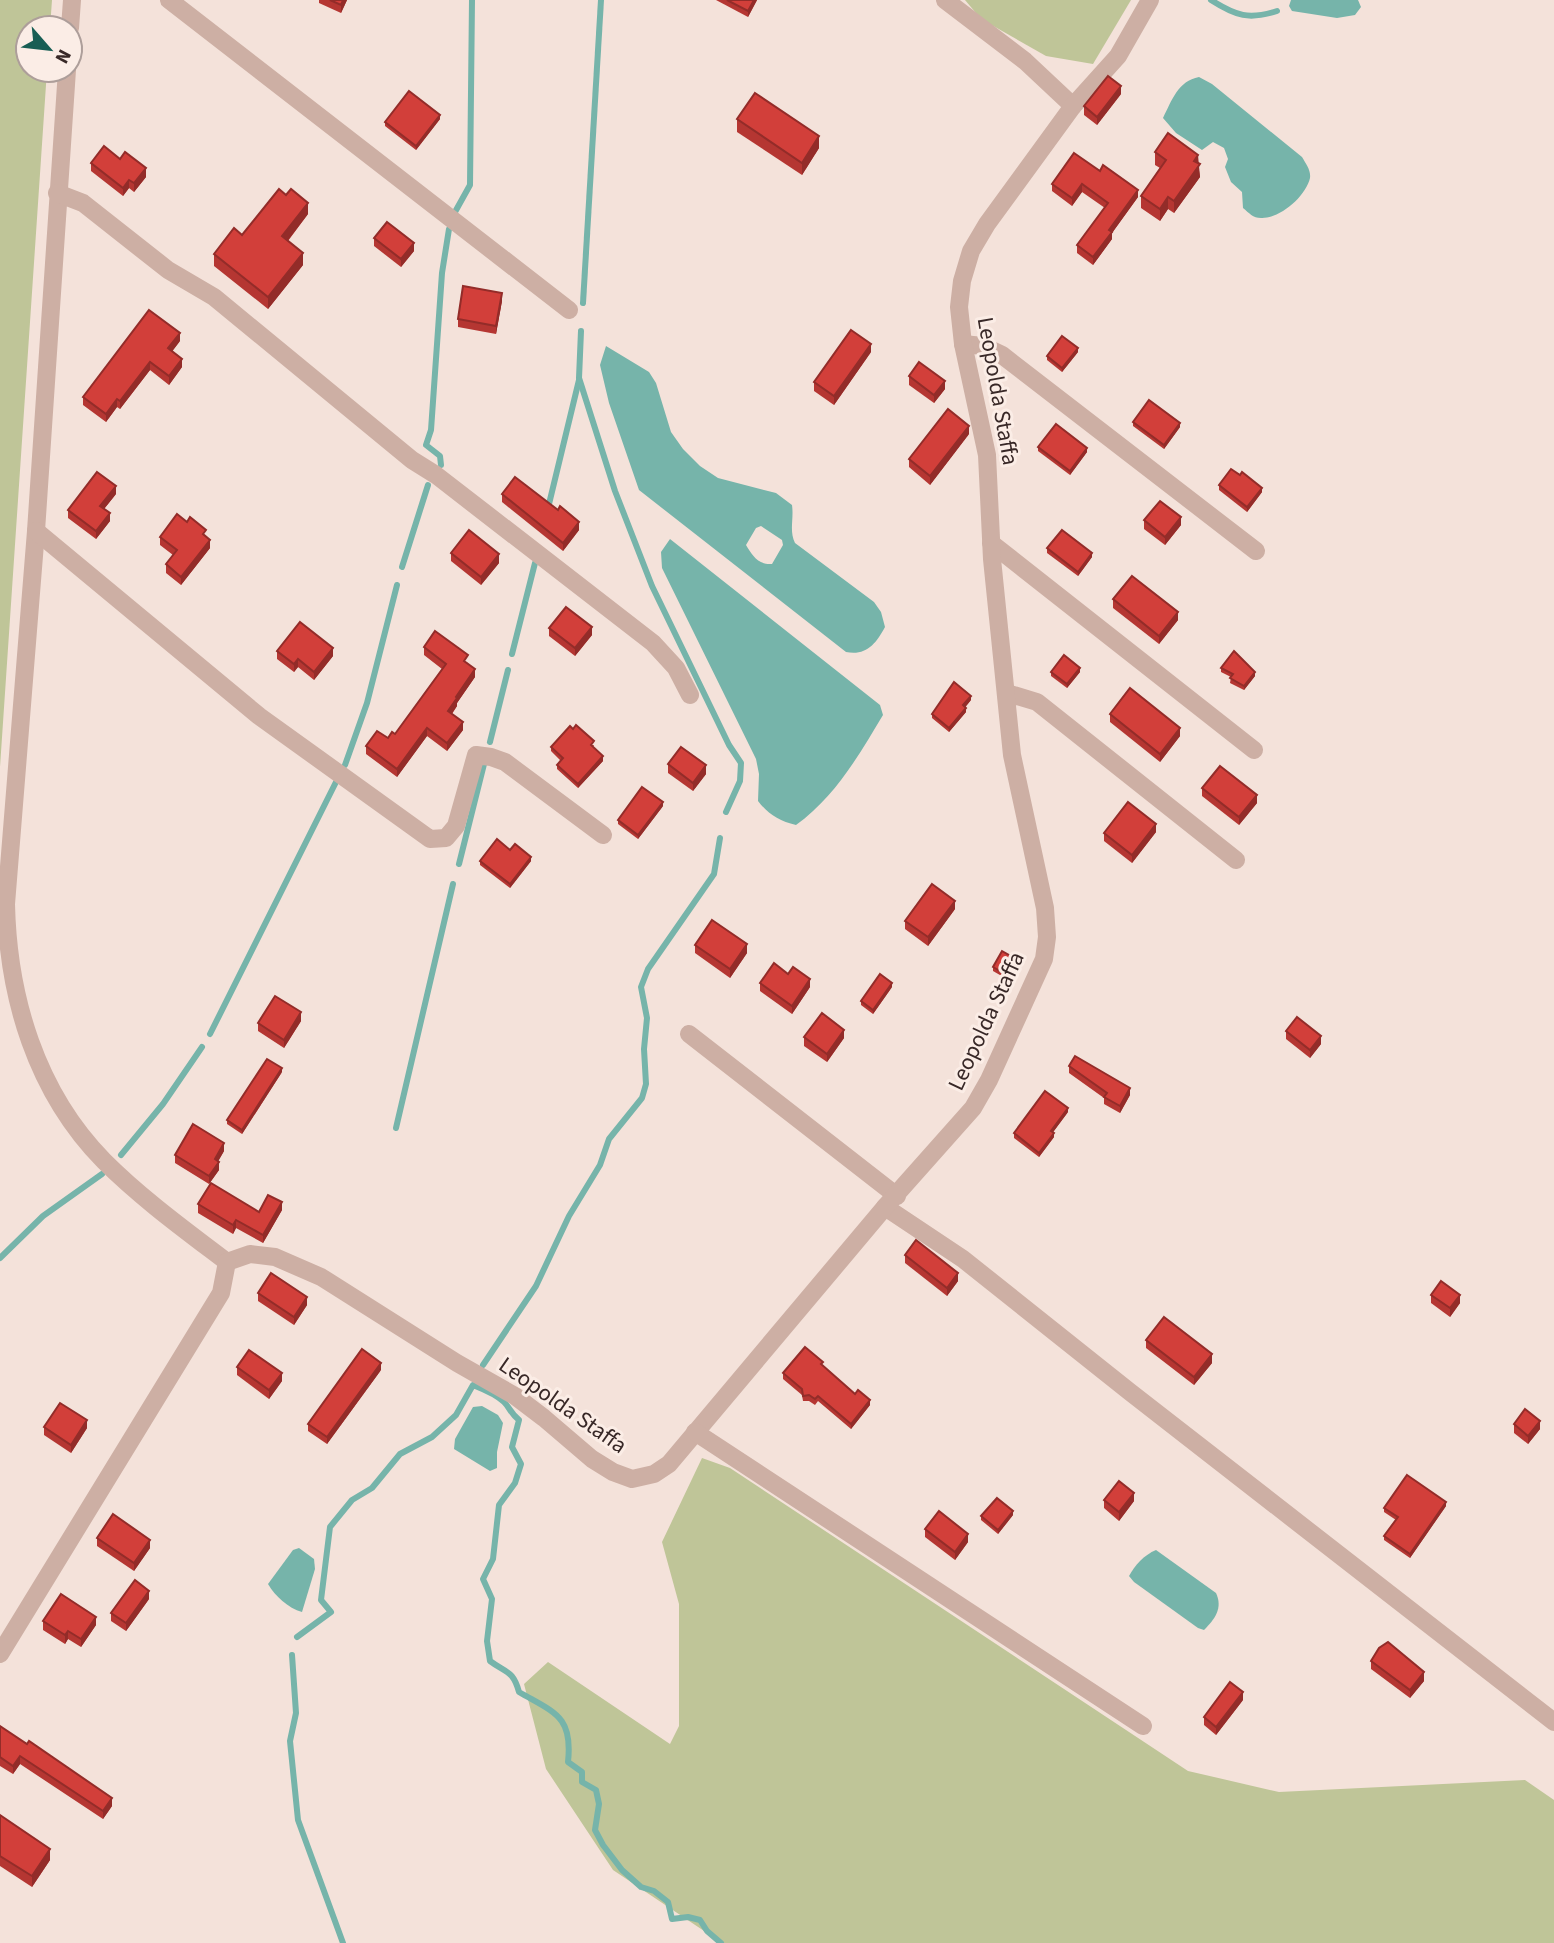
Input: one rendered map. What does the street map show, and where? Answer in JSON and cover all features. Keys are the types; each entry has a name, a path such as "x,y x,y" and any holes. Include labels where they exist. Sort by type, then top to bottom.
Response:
{"street":[{"path":"169,0 569,310"},
{"path":"945,0 1025,61 1073,106"},
{"name":"Leopolda Staffa","path":"227,1262 250,1254 275,1257 321,1277 457,1363 515,1396 592,1459 612,1472 632,1479 654,1474 670,1464 891,1201 973,1108 989,1080 1044,959 1047,937 1045,908 1012,755 992,543 987,455 963,344 959,307 962,281 971,251 987,224 1073,106 1118,56 1150,0"},
{"path":"0,1654 221,1293 227,1262 122,1178 72,1124 45,1077 27,1033 13,984 7,945 6,904 36,531 65,84"},
{"path":"57,193 83,203 168,270 214,298 412,460 436,475 653,643 676,668 690,695"},
{"path":"963,344 984,346 1002,355 1256,551"},
{"path":"36,531 259,716 430,839 446,838 456,826 476,755 505,762 603,835"},
{"path":"992,543 1254,750"},
{"path":"1007,693 1037,702 1236,860"},
{"path":"689,1034 891,1201 1141,1401 1554,1722"},
{"path":"695,1432 1143,1726"}],"green space":[{"path":"0,0 52,0 51,14 14,14 14,84 46,84 0,767"},
{"path":"965,0 1131,0 1093,64 1046,56 981,19"},
{"path":"702,1458 730,1468 1188,1771 1279,1792 1525,1780 1554,1800 1554,1943 722,1943 613,1870 546,1769 524,1684 548,1662 670,1744 679,1726 679,1604 662,1542"}],"water":[{"path":"1291,0 1358,0 1361,7 1355,15 1337,18 1292,11 1289,6"},
{"path":"1199,77 1212,84 1302,157 1309,170 1308,185 1298,199 1284,211 1261,218 1249,213 1243,208 1242,192 1231,182 1225,167 1228,159 1224,148 1213,142 1202,150 1176,133 1163,118 1181,87"},
{"path":"606,346 649,372 656,383 671,432 700,466 718,478 776,493 792,505 792,534 795,543 874,602 881,612 885,627 870,647 859,652 846,652 639,490 609,403 600,365","holes":["761,526 782,540 783,545 772,564 759,561 746,545 756,528"]},
{"path":"670,539 880,705 883,715 845,774 823,802 796,825 774,816 758,801 759,774 756,759 662,568 661,552"},
{"path":"482,1406 498,1415 503,1423 497,1452 497,1468 490,1471 454,1449 455,1439 473,1407"},
{"path":"299,1548 314,1559 315,1569 302,1612 282,1601 268,1584 293,1550"},
{"path":"1156,1550 1216,1593 1219,1604 1217,1613 1204,1630 1129,1576 1140,1561"}],"building":[{"path":"330,0 343,0 341,5"},
{"path":"727,0 754,0 748,11"},
{"path":"1108,76 1121,86 1097,117 1084,106"},
{"path":"409,91 440,115 416,146 385,122"},
{"path":"755,93 819,136 802,163 737,119"},
{"path":"1168,133 1198,155 1194,161 1200,164 1174,201 1168,197 1160,209 1141,196 1166,160 1155,152"},
{"path":"104,146 120,159 125,152 146,168 134,183 129,180 123,188 91,163"},
{"path":"1074,153 1100,171 1103,165 1138,190 1093,257 1077,245 1108,203 1082,184 1072,198 1052,184"},
{"path":"279,189 286,195 291,189 308,203 282,236 303,253 268,297 214,254 234,228 242,235"},
{"path":"387,222 414,243 401,259 374,238"},
{"path":"463,286 502,293 496,326 458,319"},
{"path":"149,310 180,333 168,348 182,359 169,376 150,362 120,401 117,399 106,414 83,397"},
{"path":"851,330 871,344 834,396 814,382"},
{"path":"1062,336 1078,348 1062,368 1047,356"},
{"path":"919,362 945,381 934,395 909,376"},
{"path":"1149,400 1180,423 1164,445 1133,422"},
{"path":"948,409 969,426 930,476 909,459"},
{"path":"1056,424 1087,448 1070,471 1038,447"},
{"path":"1231,469 1240,475 1242,472 1262,488 1247,507 1219,485"},
{"path":"97,472 116,486 100,506 110,513 96,531 68,510"},
{"path":"515,477 558,510 560,506 579,522 563,543 502,494"},
{"path":"1160,501 1181,517 1165,537 1144,520"},
{"path":"177,514 187,522 190,517 206,530 203,534 210,540 181,577 166,564 177,550 160,537"},
{"path":"469,530 499,554 481,577 451,553"},
{"path":"1062,530 1092,553 1078,572 1047,548"},
{"path":"1132,576 1178,612 1159,636 1113,599"},
{"path":"566,607 592,627 575,648 549,628"},
{"path":"300,622 333,648 314,672 298,659 294,664 277,651"},
{"path":"435,631 468,655 464,661 475,669 448,711 463,722 447,743 427,728 397,769 366,746 377,731 388,738 392,732 395,734 446,664 424,647"},
{"path":"1234,651 1255,672 1244,686 1230,678 1233,674 1221,668"},
{"path":"1064,655 1080,668 1067,684 1051,672"},
{"path":"954,682 971,696 963,705 966,708 949,728 932,714"},
{"path":"1130,688 1180,728 1160,754 1110,714"},
{"path":"576,725 594,741 591,745 603,756 578,784 557,765 563,758 551,747 570,726 573,729"},
{"path":"681,747 706,765 693,783 668,764"},
{"path":"1220,766 1257,795 1239,817 1202,788"},
{"path":"642,787 663,802 638,835 618,820"},
{"path":"1128,802 1156,824 1132,855 1104,833"},
{"path":"497,839 510,850 515,844 531,857 510,884 480,861"},
{"path":"932,884 955,901 928,937 905,921"},
{"path":"712,920 747,944 730,969 695,945"},
{"path":"1002,951 1021,962 1012,978 993,967"},
{"path":"774,963 788,974 793,967 810,979 792,1006 760,983"},
{"path":"880,974 892,983 873,1010 861,1001"},
{"path":"275,996 301,1012 284,1040 258,1023"},
{"path":"822,1013 844,1030 827,1054 804,1037"},
{"path":"1297,1017 1321,1036 1310,1050 1286,1031"},
{"path":"1075,1056 1130,1088 1120,1106 1104,1097 1107,1093 1069,1066"},
{"path":"267,1059 282,1068 242,1130 227,1120"},
{"path":"1045,1091 1068,1108 1039,1153 1014,1133"},
{"path":"193,1124 224,1143 215,1159 219,1162 209,1176 175,1155"},
{"path":"211,1183 259,1212 268,1195 282,1202 263,1235 236,1220 233,1225 198,1204"},
{"path":"916,1240 958,1273 947,1288 905,1255"},
{"path":"271,1273 307,1297 294,1317 258,1293"},
{"path":"1441,1281 1460,1295 1450,1308 1431,1295"},
{"path":"1164,1317 1212,1354 1194,1377 1146,1340"},
{"path":"805,1347 855,1394 858,1390 870,1400 851,1424 818,1396 815,1399 809,1395 803,1396 802,1389 783,1373"},
{"path":"362,1349 381,1363 327,1437 308,1424"},
{"path":"249,1350 282,1373 269,1390 237,1367"},
{"path":"60,1403 87,1420 71,1445 44,1427"},
{"path":"1525,1409 1540,1421 1528,1436 1514,1424"},
{"path":"1407,1475 1446,1502 1410,1554 1384,1536 1398,1517 1384,1508"},
{"path":"1119,1481 1134,1493 1119,1512 1104,1500"},
{"path":"997,1498 1013,1511 998,1530 981,1516"},
{"path":"939,1511 968,1534 955,1552 925,1529"},
{"path":"113,1514 150,1540 134,1563 97,1538"},
{"path":"135,1580 149,1591 126,1623 111,1613"},
{"path":"61,1594 96,1617 81,1639 68,1631 65,1635 43,1621"},
{"path":"1388,1642 1424,1672 1410,1690 1371,1661 1379,1648"},
{"path":"1230,1682 1243,1692 1216,1727 1204,1717"},
{"path":"0,1726 27,1744 29,1741 112,1798 103,1811 20,1756 13,1766 0,1757"},
{"path":"0,1815 50,1849 32,1876 0,1856"}],"waterway":[{"path":"455,212 470,185 472,0"},
{"path":"583,303 601,0"},
{"path":"1211,0 1243,15 1277,11"},
{"path":"441,465 440,456 426,445 431,430 442,273 449,229"},
{"path":"581,331 579,378 615,491 652,586 729,745 741,763 740,781 726,812"},
{"path":"549,504 579,380"},
{"path":"402,567 428,485"},
{"path":"512,654 535,563"},
{"path":"345,765 367,703 397,585"},
{"path":"490,742 508,670"},
{"path":"459,864 484,764"},
{"path":"210,1034 336,782"},
{"path":"483,1365 536,1286 569,1216 600,1165 609,1139 642,1098 646,1084 644,1049 647,1018 641,987 648,969 714,874 720,838"},
{"path":"396,1128 453,884"},
{"path":"121,1155 163,1104 202,1047"},
{"path":"0,1258 43,1216 102,1174"},
{"path":"297,1637 331,1612 321,1600 330,1527 352,1500 372,1488 400,1454 432,1437 456,1415 473,1385 504,1402 519,1420 512,1447 521,1464 515,1483 499,1505 493,1559 483,1579 492,1599 487,1641 490,1661 511,1676 519,1692 552,1711 564,1725 568,1735 568,1762 582,1772 582,1782 596,1790 599,1804 595,1830 622,1870 641,1887 654,1891 668,1902 672,1919 688,1917 700,1920 707,1931 721,1943"},
{"path":"292,1655 296,1713 290,1741 298,1820 343,1943"}]}
